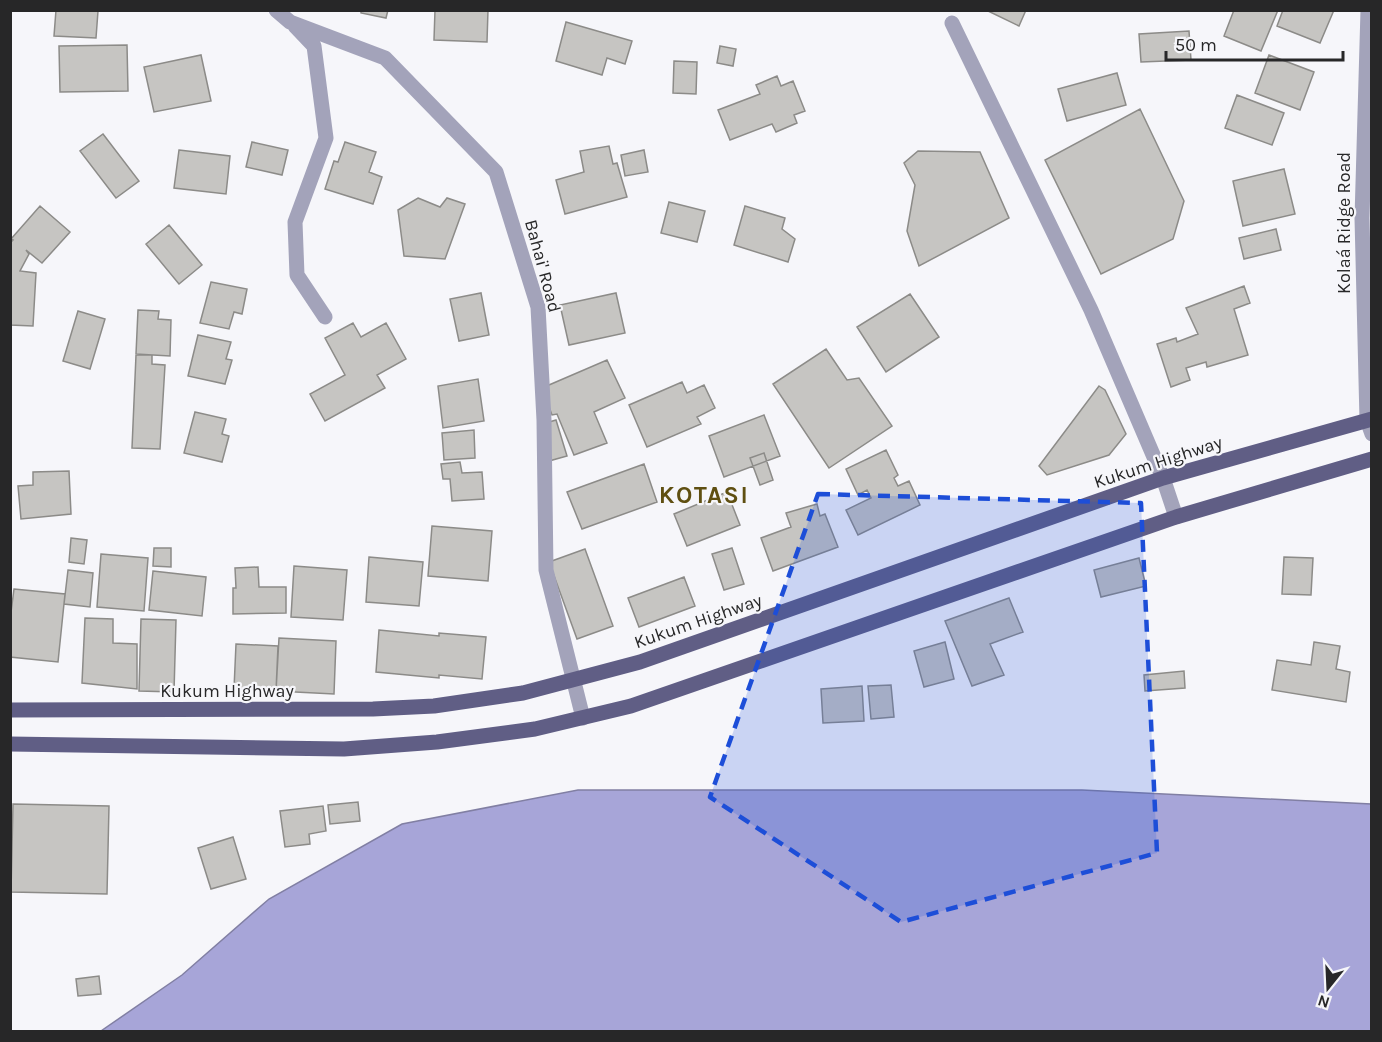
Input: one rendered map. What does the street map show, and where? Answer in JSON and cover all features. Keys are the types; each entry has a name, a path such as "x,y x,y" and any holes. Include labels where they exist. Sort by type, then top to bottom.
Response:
{"main road":[{"name":"Kukum Highway","path":"10,710 373,710 434,706 523,693 640,662 1163,478 1370,424"},
{"path":"10,744 344,749 437,742 535,729 642,702 1176,517 1371,459"}],"street":[{"name":"Bahai' Road","path":"276,10 291,22 386,58 496,172 538,308 544,420 546,570 583,718"},
{"name":"Kolaá Ridge Road","path":"1368,10 1362,219 1370,424"},
{"path":"291,22 314,46 326,138 295,222 297,275 325,317"},
{"path":"952,23 1091,310 1163,478 1176,517"}],"highlighted area":[{"path":"818,494 1141,503 1157,853 901,922 710,797"}],"water":[{"path":"578,790 1082,790 1371,804 1371,1031 101,1031 182,975 269,899 402,824"}],"building":[{"path":"56,10 98,11 96,38 54,36"},
{"path":"361,10 388,10 386,18 361,13"},
{"path":"435,10 488,10 487,42 434,40"},
{"path":"986,10 1026,10 1019,26"},
{"path":"1234,10 1278,10 1261,51 1224,36"},
{"path":"1283,10 1334,10 1320,43 1277,26"},
{"path":"566,22 632,41 625,64 607,58 602,75 556,61"},
{"path":"1189,31 1191,60 1141,62 1139,34"},
{"path":"127,45 128,91 60,92 59,46"},
{"path":"720,46 736,49 733,66 717,63"},
{"path":"201,55 211,101 154,112 144,67"},
{"path":"1269,55 1314,72 1300,110 1255,93"},
{"path":"674,61 697,62 696,94 673,93"},
{"path":"1117,73 1126,105 1067,121 1058,89"},
{"path":"777,76 781,86 793,81 805,111 794,115 797,123 776,132 772,124 730,140 718,110 760,94 756,85"},
{"path":"1237,95 1284,113 1272,145 1225,128"},
{"path":"1140,109 1184,201 1173,239 1101,274 1045,160"},
{"path":"103,134 139,181 116,198 80,151"},
{"path":"252,142 288,150 282,175 246,167"},
{"path":"345,142 376,152 369,172 382,177 373,204 325,189 334,161 338,162"},
{"path":"609,146 613,164 617,163 627,197 565,214 556,180 584,172 580,151"},
{"path":"179,150 230,156 226,194 174,188"},
{"path":"644,150 648,172 625,176 621,155"},
{"path":"918,151 980,152 1009,218 919,266 907,231 915,185 904,163"},
{"path":"1284,169 1295,214 1243,226 1233,181"},
{"path":"418,198 440,207 447,198 465,204 445,259 404,256 398,210"},
{"path":"669,202 705,211 697,242 661,233"},
{"path":"40,206 70,232 42,263 26,250 29,254 20,271 36,273 33,326 10,325 10,243 13,240 11,239"},
{"path":"745,206 785,218 782,229 795,239 788,262 734,245"},
{"path":"169,225 202,265 179,284 146,244"},
{"path":"1276,229 1281,250 1244,259 1239,238"},
{"path":"211,282 247,289 242,314 234,312 229,329 200,323"},
{"path":"1244,286 1250,303 1234,309 1248,355 1207,367 1206,362 1186,368 1190,380 1171,387 1157,344 1176,338 1177,342 1198,334 1186,308"},
{"path":"481,293 489,335 459,341 450,299"},
{"path":"616,293 625,333 569,345 560,305"},
{"path":"910,294 939,337 886,372 857,327"},
{"path":"138,310 159,311 158,319 171,320 170,356 136,354"},
{"path":"78,311 105,319 90,369 63,361"},
{"path":"353,323 361,337 386,323 406,359 377,375 385,388 325,421 310,394 345,375 325,338"},
{"path":"198,335 231,342 226,359 232,360 225,384 188,376"},
{"path":"826,349 847,380 859,378 892,426 829,468 773,384"},
{"path":"136,355 152,355 152,364 165,365 160,449 132,448"},
{"path":"607,360 625,398 594,412 607,443 574,455 557,414 552,415 542,388"},
{"path":"478,379 484,421 443,428 438,386"},
{"path":"682,382 687,393 704,385 715,408 697,417 701,424 647,447 629,405"},
{"path":"1099,386 1105,390 1126,434 1109,455 1047,475 1039,466"},
{"path":"195,412 226,419 222,434 229,436 222,462 184,453"},
{"path":"764,415 780,456 724,477 709,436"},
{"path":"556,420 567,456 549,461 539,425"},
{"path":"474,430 475,458 444,460 442,433"},
{"path":"886,450 898,475 894,478 898,486 909,481 920,505 858,535 846,510 871,498 867,490 858,495 846,469"},
{"path":"764,453 773,480 760,485 750,458"},
{"path":"460,462 462,473 482,472 484,499 452,501 450,479 443,479 441,464"},
{"path":"644,464 657,502 582,529 567,492"},
{"path":"69,471 71,514 21,519 18,486 33,485 33,472"},
{"path":"727,492 740,525 687,546 674,514"},
{"path":"817,504 820,516 825,514 838,547 773,571 761,538 791,527 786,513"},
{"path":"432,526 492,531 488,581 428,576"},
{"path":"71,538 87,540 84,564 69,562"},
{"path":"154,548 171,548 171,567 153,566"},
{"path":"732,548 744,584 724,590 712,554"},
{"path":"585,549 613,626 577,639 549,562"},
{"path":"101,554 148,558 144,611 97,607"},
{"path":"369,557 423,562 419,606 366,602"},
{"path":"1284,557 1313,558 1311,595 1282,594"},
{"path":"1139,558 1146,586 1101,597 1094,570"},
{"path":"294,566 347,570 343,620 291,617"},
{"path":"258,567 259,587 286,587 286,613 233,614 233,588 236,588 235,568"},
{"path":"68,570 93,573 90,607 64,604"},
{"path":"153,571 206,577 202,616 149,610"},
{"path":"684,577 695,606 639,627 628,598"},
{"path":"14,589 65,594 58,662 10,657 10,620"},
{"path":"1009,598 1023,632 990,644 1004,675 972,686 945,621"},
{"path":"85,618 113,619 113,643 137,644 137,689 82,683"},
{"path":"141,619 176,620 174,692 139,691"},
{"path":"379,630 439,636 439,633 486,637 482,679 439,675 439,678 376,672"},
{"path":"279,638 336,641 334,694 276,691"},
{"path":"945,642 954,679 924,687 914,651"},
{"path":"1314,642 1340,646 1336,669 1350,672 1346,702 1272,690 1277,660 1311,665"},
{"path":"236,644 278,646 276,691 234,689"},
{"path":"1184,671 1185,688 1145,691 1144,675"},
{"path":"891,685 894,717 871,719 868,686"},
{"path":"862,686 864,721 823,723 821,689"},
{"path":"358,802 360,821 330,824 328,805"},
{"path":"13,804 109,806 107,894 11,892"},
{"path":"323,806 326,831 309,834 310,844 285,847 280,811"},
{"path":"233,837 246,879 211,889 198,848"},
{"path":"99,976 101,994 78,996 76,979"}],"district":[{"name":"KOTASI","path":"704,495"}]}
